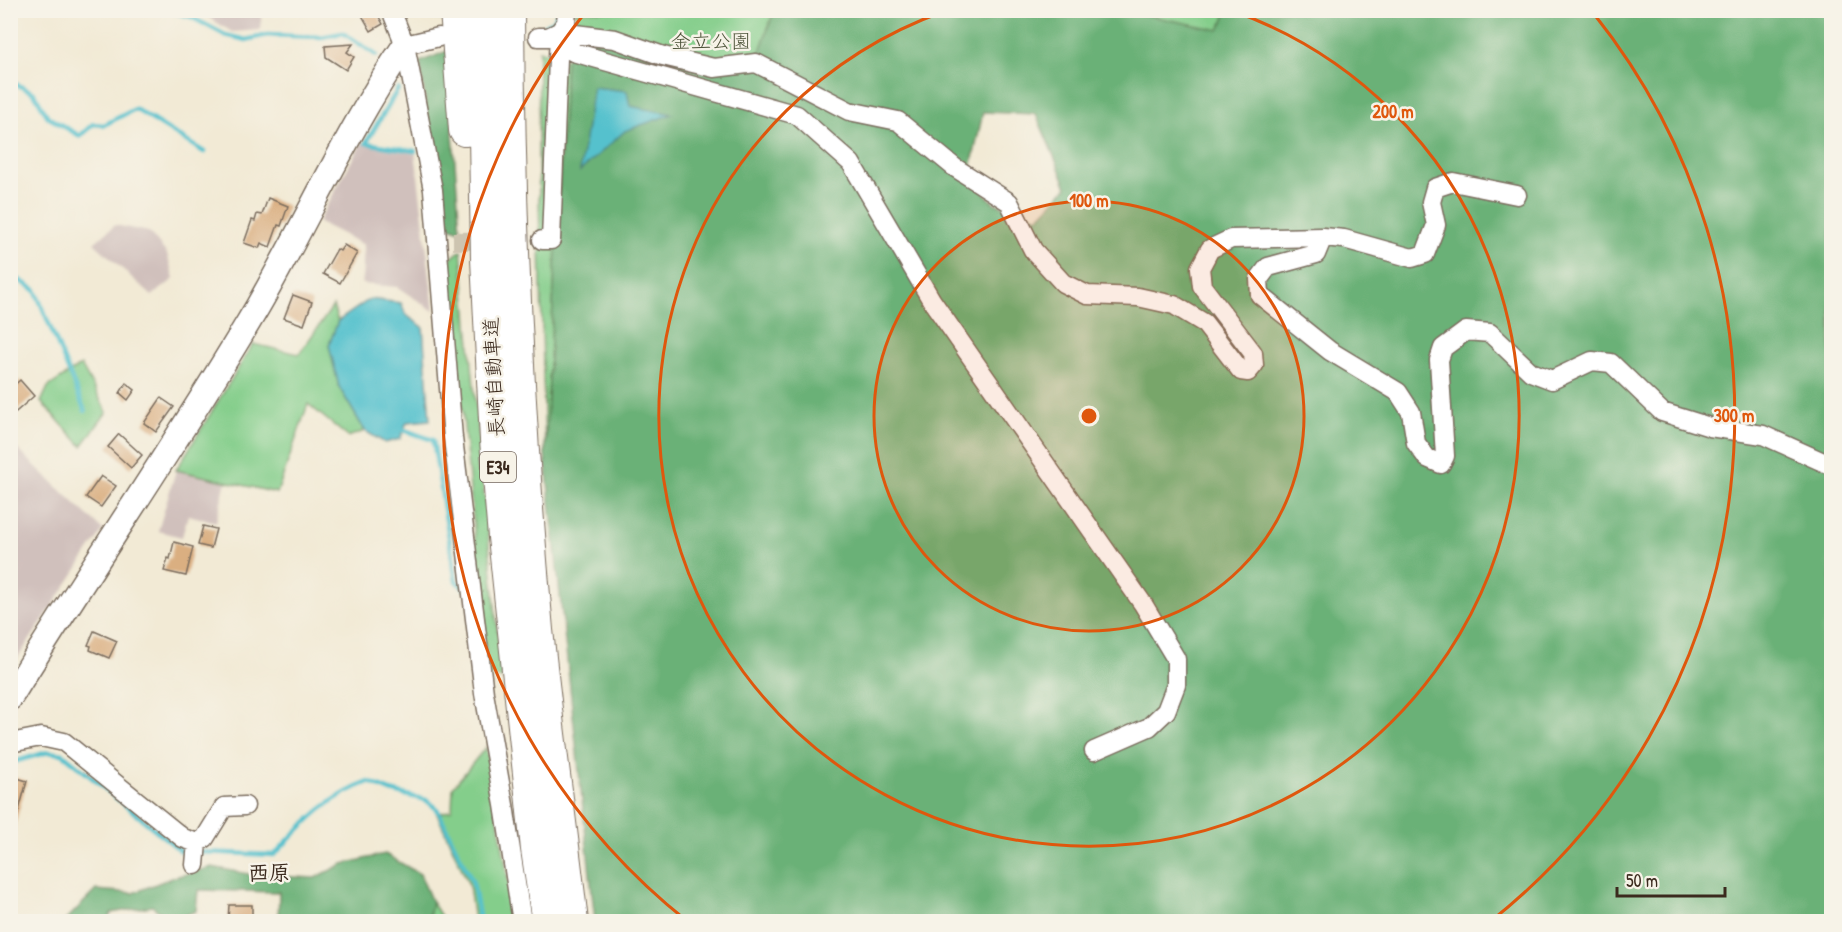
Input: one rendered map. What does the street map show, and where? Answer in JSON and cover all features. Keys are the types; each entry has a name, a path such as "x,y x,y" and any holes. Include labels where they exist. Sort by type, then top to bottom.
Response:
{"highway":[{"path":"456,10 492,440 504,537"},
{"name":"長崎自動車道","path":"483,10 487,259 496,440 537,849 548,921"},
{"name":"長崎自動車道","path":"508,10 509,134 516,346 538,633 572,921"},
{"path":"516,346 533,24"}],"street":[{"path":"391,10 405,45 433,190 446,241 453,438 484,693 522,921"},
{"path":"533,24 548,37 559,32 566,22 567,10"},
{"path":"559,32 615,39 663,56 714,68 756,63 849,111 898,121 954,167 1009,202 1033,250 1063,283 1087,295 1138,297 1174,305 1204,323 1241,371 1248,372 1254,365 1252,353 1202,285 1200,268 1210,249 1231,238 1323,237 1344,239 1412,258 1425,254 1436,225 1431,201 1435,188 1453,182 1516,195"},
{"path":"542,240 551,240 559,32"},
{"path":"559,32 573,52 797,115 851,163 932,301 1143,604 1176,658 1176,685 1166,711 1149,727 1094,751"},
{"path":"10,698 184,429 258,304 367,105 405,45 439,36"},
{"path":"1323,237 1316,254 1268,267 1260,279 1260,295 1330,351 1398,392 1411,412 1416,443 1427,458 1441,464 1445,456 1439,360 1443,348 1466,331 1490,333 1531,372 1552,380 1592,361 1611,363 1662,411 1710,427 1763,435 1832,466"},
{"path":"10,743 41,737 64,742 183,838 196,855 224,807 245,807"}],"shaded area":[{"path":"198,11 262,11 260,30 232,32"},
{"path":"362,142 415,151 434,311 397,287 362,284 364,245 318,222"},
{"path":"115,225 149,232 167,254 174,279 152,296 94,243"},
{"path":"11,443 103,530 11,668"},
{"path":"176,470 226,481 216,522 188,515 182,537 158,531"}],"green space":[{"path":"1132,10 1141,14 1219,30 1228,10 1831,11 1831,921 595,921 545,455 566,60 574,37 755,66 774,11","holes":["983,112 1036,114 1067,187 1038,218 994,203 969,177"]},
{"path":"416,11 446,11 446,19 420,18"},
{"name":"金立公園","path":"576,11 774,11 755,66 574,37"},
{"path":"1132,11 1228,11 1219,30"},
{"path":"539,50 566,60 545,455 538,156"},
{"path":"447,51 460,231 442,224 420,62"},
{"path":"461,250 502,679 488,674 448,261"},
{"path":"333,306 338,321 329,345 339,387 365,431 348,437 308,404 277,493 176,470 253,344 299,354"},
{"path":"81,365 107,412 82,446 41,402 48,387"},
{"path":"486,747 515,921 474,921 469,885 437,814 452,810 453,787"},
{"path":"385,854 420,874 432,902 428,921 278,921 279,892 198,890 196,911 171,921 152,906 111,913 108,921 64,922 96,890 133,893 171,878 212,867 254,875 315,878 343,864"},
{"path":"432,902 444,921 428,921"}],"water":[{"path":"593,87 627,91 630,106 672,114 625,131 580,171"},
{"path":"370,299 401,303 406,315 423,327 430,420 407,422 400,439 385,443 365,431 339,387 329,345 338,321"}],"building":[{"path":"359,10 375,10 383,24 371,31"},
{"path":"353,44 347,52 354,57 346,70 326,57 325,46"},
{"path":"268,198 288,206 270,247 261,243 259,248 244,243 252,220 255,221 257,214 262,215"},
{"path":"344,245 357,253 340,283 323,274 337,249 340,251"},
{"path":"293,295 312,302 304,325 284,318"},
{"path":"20,380 34,396 10,417 10,389"},
{"path":"126,383 135,390 128,400 120,393"},
{"path":"161,398 174,407 156,432 144,423"},
{"path":"119,434 142,455 131,468 108,447"},
{"path":"101,476 116,486 101,507 86,497"},
{"path":"203,526 216,529 211,548 198,545"},
{"path":"174,542 193,547 186,576 164,571"},
{"path":"94,631 117,641 109,658 90,650 91,646 88,645"},
{"path":"14,777 27,781 14,828 10,828 10,790"},
{"path":"229,905 252,905 252,921 228,921"}],"waterway":[{"path":"167,10 191,17 225,35 246,40 267,35 321,37 343,33 376,55"},
{"path":"545,25 555,20 558,10"},
{"path":"10,81 34,93 48,117 80,136 93,124 104,125 135,109 204,152"},
{"path":"398,89 366,143 415,151"},
{"path":"10,274 35,290 85,411"},
{"path":"404,430 433,440 456,581 465,589"},
{"path":"10,763 48,752 63,754 181,851 193,851"},
{"path":"201,852 274,855 317,812 341,795 369,782 390,791 426,800 437,809 473,883 480,922"}],"tunnel":[{"path":"453,241 542,240"}],"district":[{"name":"西原","path":"269,872"}]}
